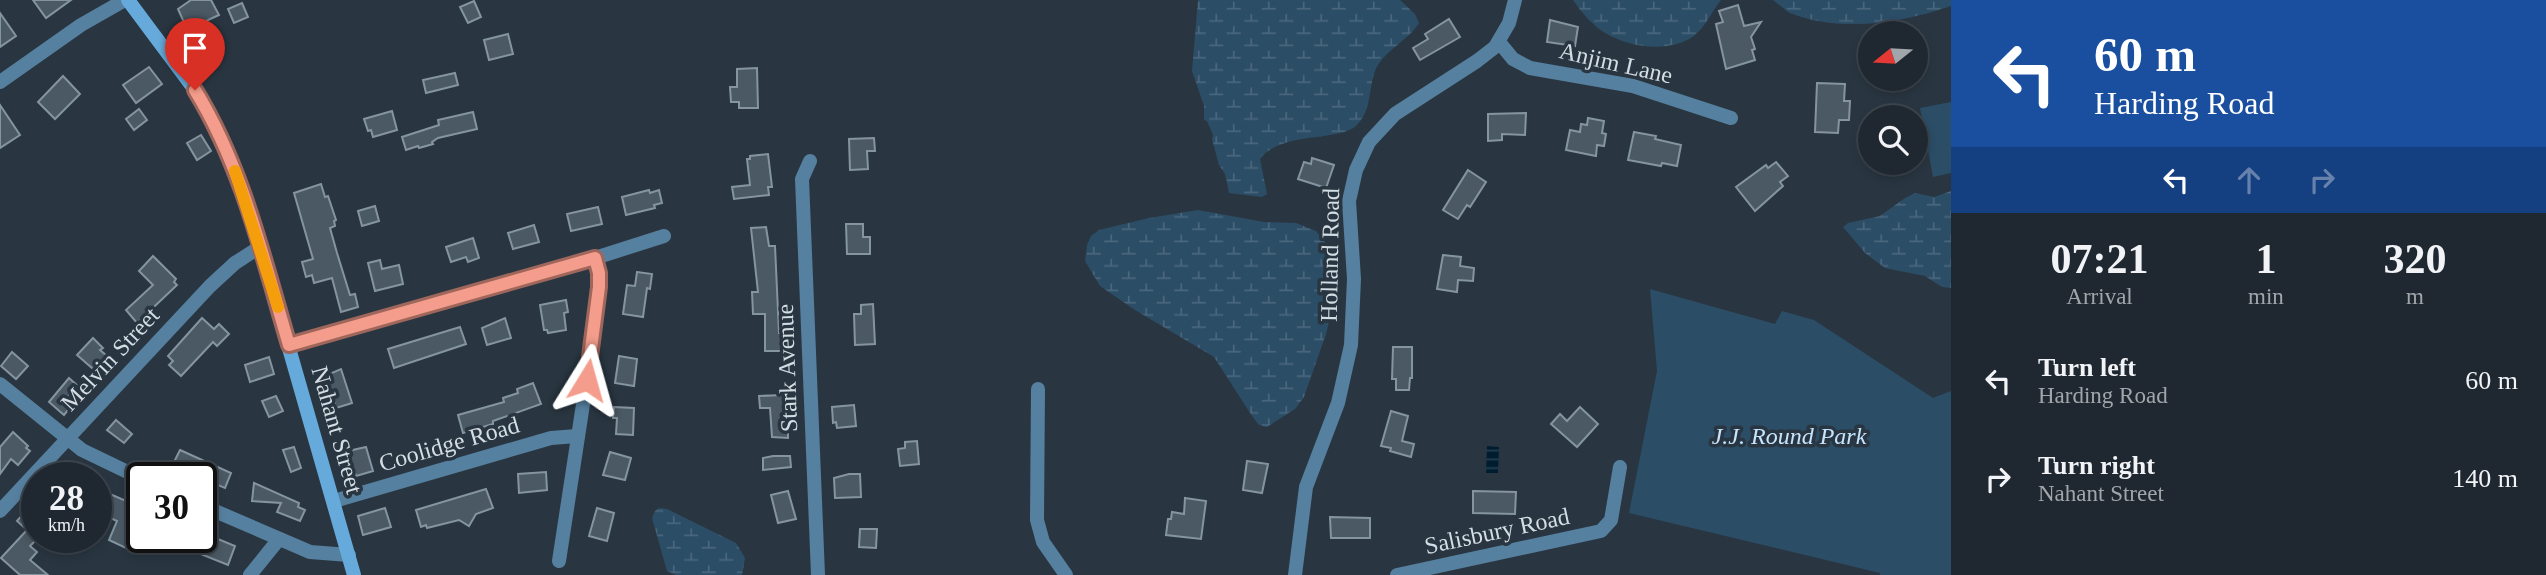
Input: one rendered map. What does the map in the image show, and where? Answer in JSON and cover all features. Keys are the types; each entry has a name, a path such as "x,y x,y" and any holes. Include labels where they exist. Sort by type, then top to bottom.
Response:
{"main road":[{"name":"Nahant Street","path":"126,0 185,75 216,126 235,169 355,575"}],"street":[{"path":"0,82 80,25 126,0"},
{"name":"Holland Road","path":"1295,575 1306,487 1338,403 1351,345 1354,290 1349,201 1356,170 1369,142 1395,114 1477,61 1499,42 1509,23 1515,0"},
{"name":"Anjim Lane","path":"1499,42 1513,59 1530,68 1633,86 1731,118"},
{"name":"Stark Avenue","path":"810,161 802,181 818,575"},
{"path":"289,345 664,236"},
{"name":"Melvin Street","path":"0,511 210,286 235,263 260,247"},
{"path":"559,561 599,287 595,258"},
{"path":"0,384 67,439 97,459 126,472"},
{"path":"1038,389 1037,520 1043,542 1066,575"},
{"name":"Coolidge Road","path":"334,501 551,438 577,436"},
{"name":"Salisbury Road","path":"1399,575 1593,533 1605,528 1611,518 1620,467"},
{"path":"217,512 310,552 349,555"},
{"path":"250,575 279,539"}],"green space":[{"path":"1198,0 1400,0 1415,14 1419,23 1379,64 1365,114 1356,126 1336,134 1281,144 1260,159 1267,194 1262,197 1229,193 1225,174 1219,165 1213,135 1204,120 1204,106 1192,71"},
{"path":"1573,0 1721,0 1704,25 1691,38 1660,47 1638,45 1607,34 1588,19"},
{"path":"1773,0 1951,0 1951,6 1892,21 1830,23 1790,13"},
{"path":"1951,102 1951,173 1933,177 1928,150 1928,106"},
{"path":"1951,191 1951,288 1942,287 1925,276 1885,268 1865,253 1843,227 1848,223 1880,216 1915,193 1934,197"},
{"path":"1198,210 1264,222 1296,223 1316,231 1325,242 1330,318 1326,334 1304,397 1295,409 1267,427 1259,425 1252,416 1214,357 1100,286 1085,261 1091,236 1099,230"},
{"name":"J.J. Round Park","path":"1650,289 1775,324 1782,311 1814,320 1933,398 1951,391 1951,575 1880,575 1629,513 1657,371"},
{"path":"659,508 667,509 736,543 745,558 742,575 676,575 667,571 652,518"}],"shaded area":[{"path":"1487,446 1499,447 1498,473 1486,473"}],"building":[{"path":"33,0 71,0 46,18"},
{"path":"191,0 211,0 219,15 193,27 192,24 186,27 178,9"},
{"path":"474,1 481,17 468,23 460,7"},
{"path":"242,3 248,17 234,23 228,9"},
{"path":"1738,5 1744,26 1761,22 1751,37 1755,60 1726,69 1716,24 1723,22 1719,11"},
{"path":"0,13 16,36 0,47"},
{"path":"1449,19 1460,37 1420,60 1413,48 1428,39 1425,34"},
{"path":"1550,20 1578,27 1575,46 1547,42"},
{"path":"508,34 513,54 489,60 484,40"},
{"path":"149,67 162,84 136,103 123,85"},
{"path":"757,68 758,108 739,108 739,102 731,102 730,87 737,87 737,69"},
{"path":"455,73 458,85 426,93 423,80"},
{"path":"63,76 80,94 55,119 38,102"},
{"path":"1817,83 1845,84 1844,101 1850,101 1849,120 1839,120 1838,133 1815,132"},
{"path":"0,105 20,135 0,148"},
{"path":"139,109 147,120 134,130 126,119"},
{"path":"392,111 397,130 373,137 364,119"},
{"path":"473,112 477,129 438,138 433,144 406,150 402,137 439,125 438,120"},
{"path":"1526,113 1525,135 1502,134 1502,140 1488,141 1488,114"},
{"path":"1588,118 1604,121 1604,146 1597,145 1596,156 1566,150 1570,130 1580,132 1581,124 1587,125"},
{"path":"1634,132 1681,145 1677,166 1628,160"},
{"path":"201,135 211,151 197,160 187,143"},
{"path":"874,138 875,151 867,151 868,169 850,170 849,139"},
{"path":"768,154 772,187 768,187 769,195 734,199 732,187 750,185 747,159 750,159 750,156"},
{"path":"1312,158 1334,165 1326,188 1298,179 1304,162 1311,164"},
{"path":"1776,162 1788,176 1780,182 1783,186 1755,211 1736,187 1766,165 1768,168"},
{"path":"1468,170 1486,182 1470,207 1467,205 1458,219 1443,210"},
{"path":"321,184 336,220 335,226 330,228 337,253 350,295 355,294 358,307 341,312 332,278 314,283 312,275 306,277 302,262 313,259 294,193"},
{"path":"649,190 650,193 659,190 662,203 654,205 655,208 626,215 622,197"},
{"path":"375,206 379,221 362,226 358,211"},
{"path":"598,207 602,224 571,231 567,214"},
{"path":"846,224 863,224 863,237 870,237 870,254 847,254"},
{"path":"534,225 539,242 513,249 508,233"},
{"path":"766,227 769,246 775,246 782,351 765,351 765,314 753,314 752,292 758,292 751,228"},
{"path":"473,238 479,258 468,262 466,257 451,262 446,247"},
{"path":"1443,255 1461,257 1460,266 1474,268 1473,281 1458,280 1457,292 1437,289"},
{"path":"153,256 176,279 174,282 177,285 137,323 126,310 153,285 139,271"},
{"path":"380,260 382,269 399,265 403,284 375,291 368,263"},
{"path":"637,272 652,274 643,317 623,314 627,285 635,286"},
{"path":"566,300 566,330 548,333 544,330 540,305"},
{"path":"873,304 875,344 855,345 854,314 861,314 861,305"},
{"path":"202,318 214,329 219,324 229,334 217,346 213,342 181,376 169,365 173,361 168,356"},
{"path":"505,318 511,338 487,345 482,328"},
{"path":"460,327 466,344 394,368 388,349"},
{"path":"93,338 103,348 100,350 113,361 100,375 77,355"},
{"path":"1393,347 1412,347 1412,378 1409,390 1396,390 1396,379 1392,379"},
{"path":"12,352 28,366 16,379 1,366"},
{"path":"619,356 637,359 634,386 615,383"},
{"path":"269,357 274,374 250,382 245,365"},
{"path":"341,369 352,403 336,408 327,375"},
{"path":"69,378 78,386 67,398 73,404 64,415 49,402"},
{"path":"533,383 541,404 463,433 458,415 504,402 503,398 518,393 517,389"},
{"path":"783,395 783,406 788,406 788,438 772,437 770,408 760,408 759,396"},
{"path":"276,396 283,411 269,417 262,401"},
{"path":"854,405 856,426 837,428 836,422 833,423 832,407"},
{"path":"614,407 634,408 633,435 616,434 617,418 613,418"},
{"path":"1580,407 1598,424 1577,447 1551,424 1560,414 1567,421"},
{"path":"1391,411 1408,416 1402,441 1414,444 1411,457 1381,446"},
{"path":"116,420 132,434 124,443 107,430"},
{"path":"13,432 30,451 18,465 11,459 0,474 0,447"},
{"path":"917,441 919,464 900,466 898,449 905,448 905,442"},
{"path":"294,447 301,468 291,472 283,450"},
{"path":"366,447 373,471 356,476 348,451"},
{"path":"180,450 207,462 174,462"},
{"path":"610,452 631,458 625,480 603,475"},
{"path":"790,456 791,467 763,470 763,458"},
{"path":"1247,461 1268,464 1262,493 1243,490"},
{"path":"217,467 231,473 225,488 217,485"},
{"path":"546,472 547,490 519,493 518,474"},
{"path":"860,474 861,497 835,498 834,478"},
{"path":"254,483 299,503 298,507 305,510 300,521 277,512 281,503 252,501"},
{"path":"486,489 493,508 476,514 469,526 459,520 421,527 416,510"},
{"path":"788,491 796,519 778,523 771,495"},
{"path":"1473,491 1516,492 1515,514 1473,513"},
{"path":"112,495 126,501 126,548 112,541 117,521 112,519"},
{"path":"1185,498 1206,501 1201,539 1166,535 1168,519 1171,519 1172,512 1184,514"},
{"path":"385,508 391,527 363,535 358,516"},
{"path":"597,508 614,513 607,541 589,536"},
{"path":"1330,517 1370,518 1370,538 1331,538"},
{"path":"860,529 877,529 876,548 859,547"},
{"path":"21,536 21,553 36,553 30,560 48,575 20,575 1,558"},
{"path":"217,539 235,546 228,565 198,553 217,553"}],"slow traffic":[{"path":"235,171 278,307"}],"route":[{"path":"195,90 227,149 244,193 289,345 595,258 600,280 587,380"}]}
